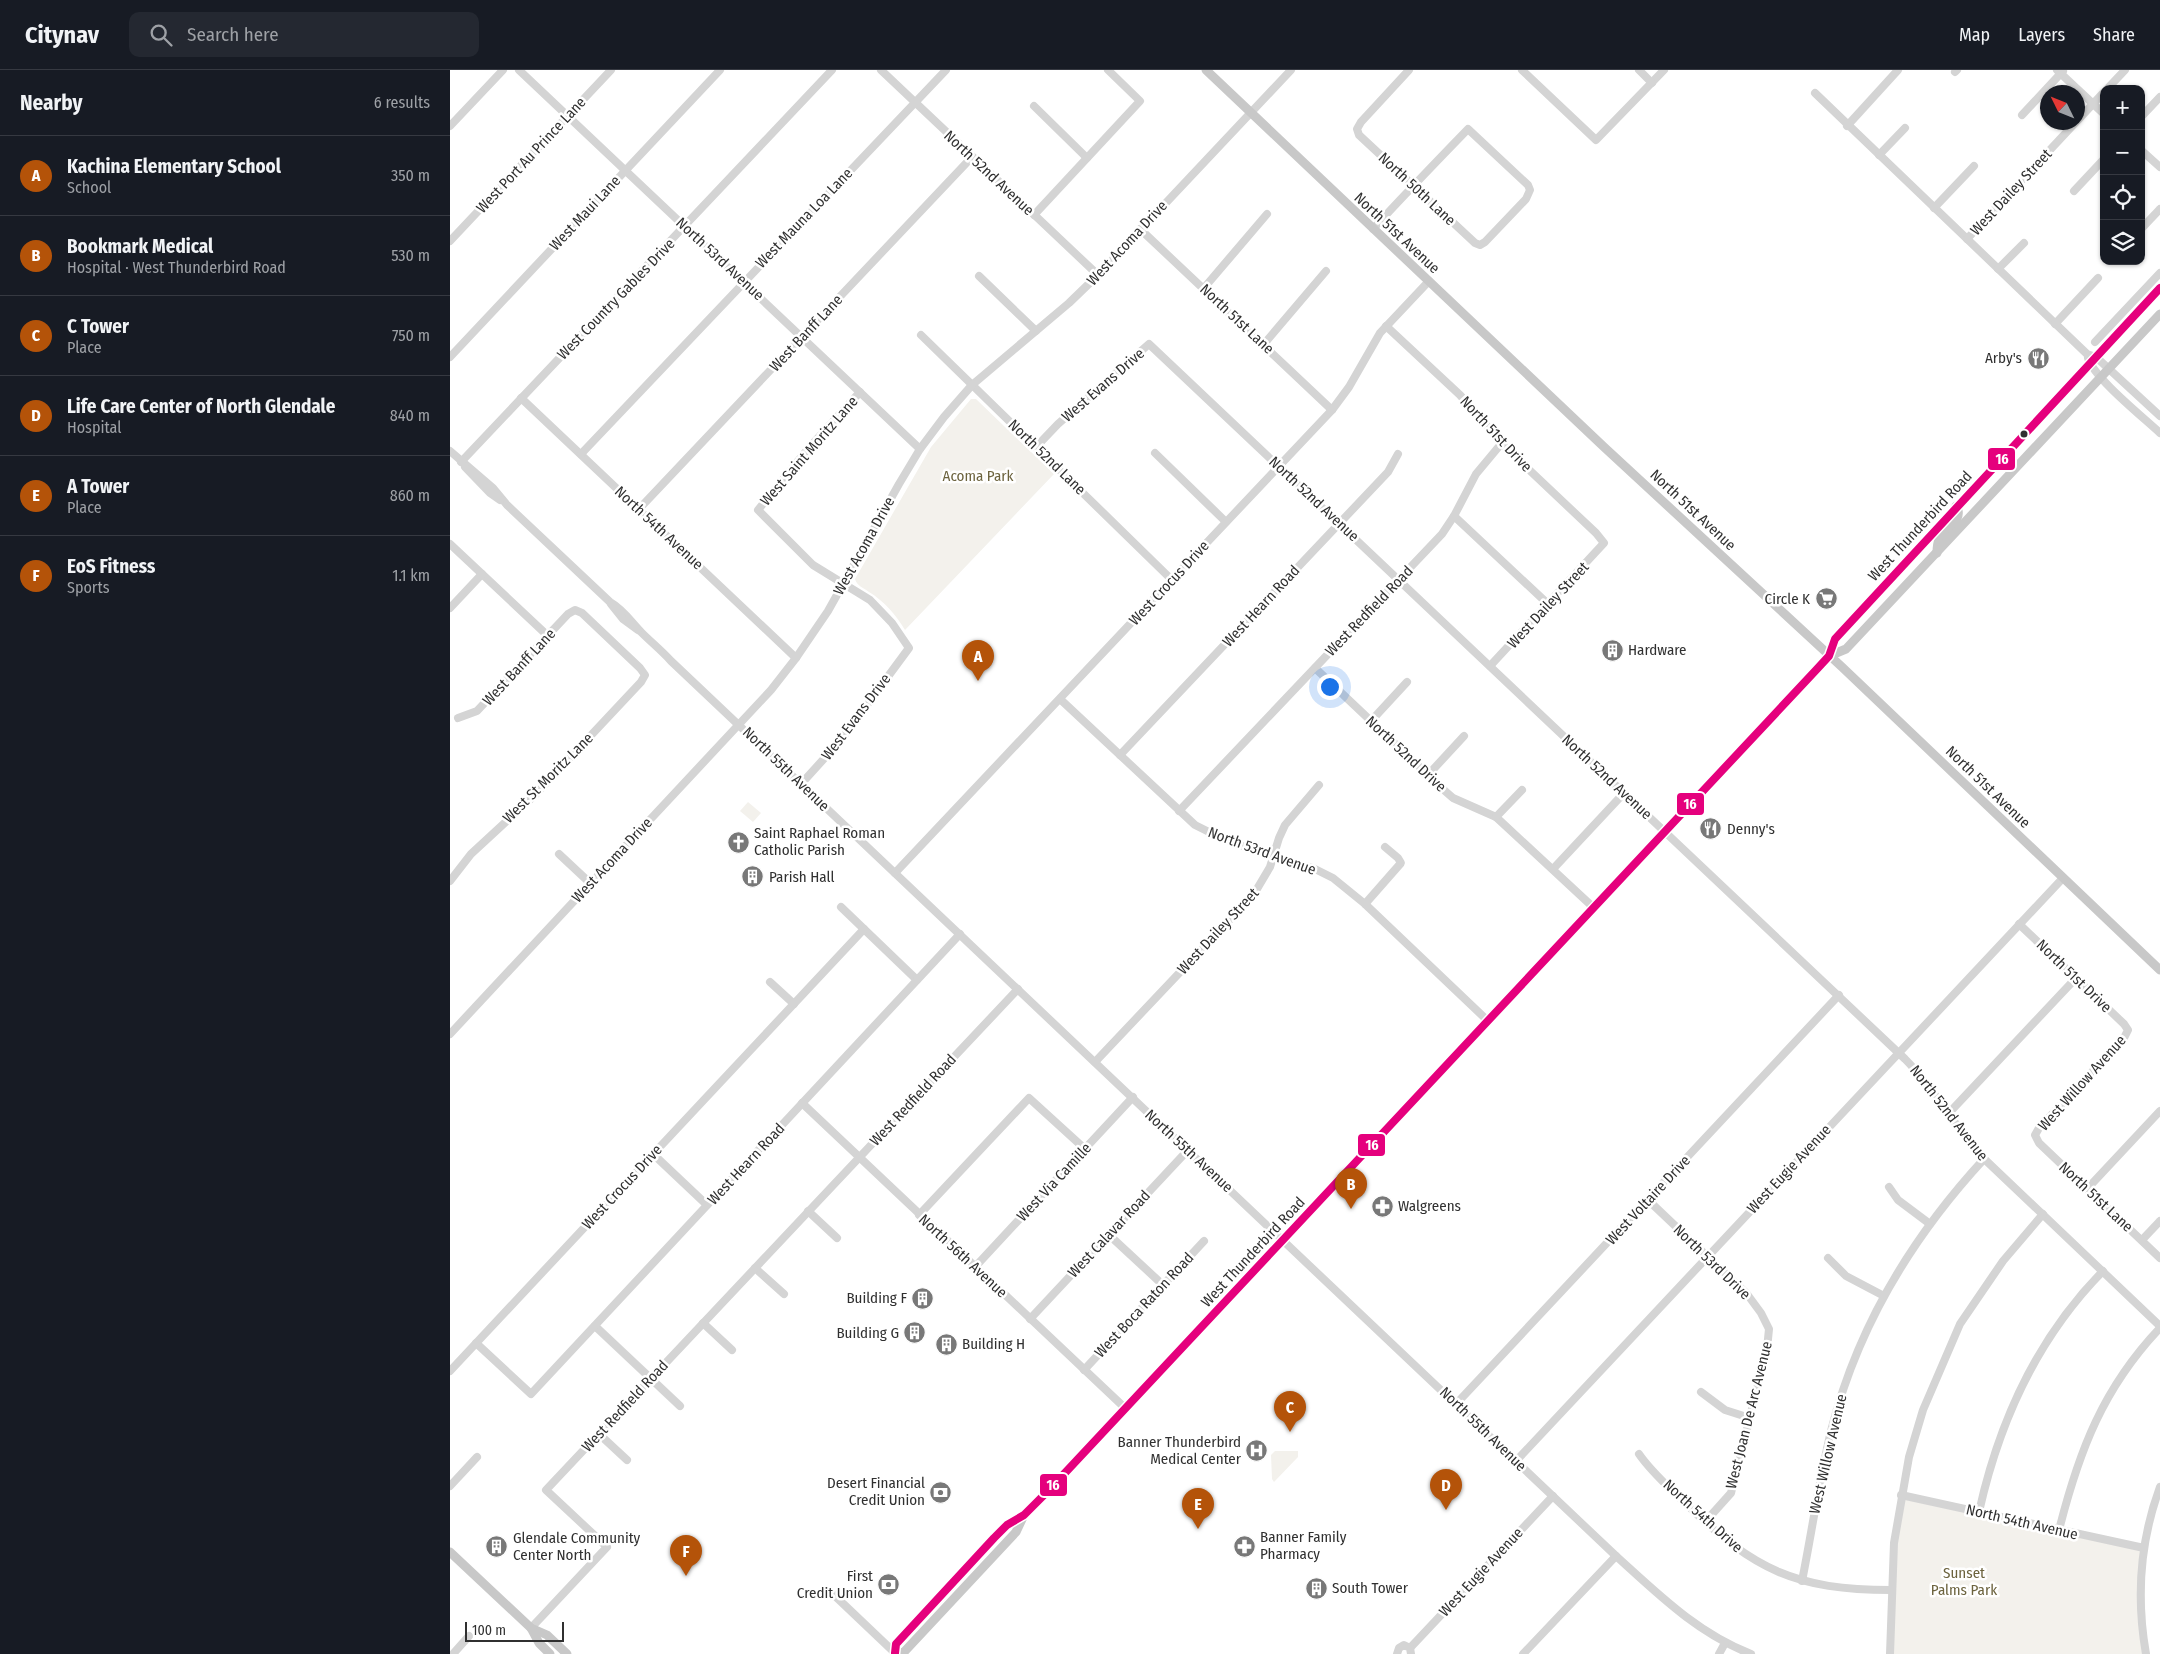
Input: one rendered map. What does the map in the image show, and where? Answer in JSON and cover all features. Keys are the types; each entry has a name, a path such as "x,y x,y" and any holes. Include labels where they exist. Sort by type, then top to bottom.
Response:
{"main road":[{"name":"North 51st Avenue","path":"1206,70 1597,441 1829,656 2160,970"},
{"name":"West Thunderbird Road","path":"1024,1515 1016,1532 904,1652 895,1654 896,1644 1006,1525 1024,1515 1829,656 1835,639 1956,506 2160,288"},
{"name":"West Thunderbird Road","path":"1829,656 1846,649 2160,314"},
{"path":"2004,455 2017,467"},
{"path":"1937,552 1938,542 1957,519 1959,513 1956,506"},
{"path":"954,1598 965,1579 989,1553 994,1544 994,1538"},
{"path":"450,1552 531,1628 539,1643 550,1654"},
{"path":"531,1628 547,1635 567,1654"}],"street":[{"path":"450,126 503,70"},
{"name":"North 53rd Avenue","path":"520,70 920,449"},
{"name":"West Port Au Prince Lane","path":"450,241 611,70"},
{"name":"West Maui Lane","path":"450,356 720,70"},
{"name":"West Country Gables Drive","path":"461,462 832,70"},
{"name":"North 52nd Avenue","path":"881,70 1098,275"},
{"name":"West Mauna Loa Lane","path":"581,454 743,281 946,70"},
{"path":"1034,215 1140,101 1108,70"},
{"name":"West Acoma Drive","path":"450,1034 740,724 796,658 828,611 920,449 972,385 1069,304 1291,70"},
{"name":"North 50th Lane","path":"1410,70 1361,122 1357,129 1359,135 1474,243 1480,245 1526,198 1530,190 1528,185 1468,129 1414,186"},
{"path":"1522,70 1596,140 1664,70"},
{"path":"1639,70 1652,83"},
{"path":"1847,126 1898,70"},
{"path":"2111,85 2125,70"},
{"path":"2022,115 2060,71 2100,110"},
{"path":"1815,93 1847,126 2093,360 2109,369 2160,416"},
{"name":"West Dailey Street","path":"2085,113 2100,96"},
{"path":"2145,113 2160,97"},
{"path":"1034,106 1087,158"},
{"path":"1879,155 1905,128"},
{"name":"West Dailey Street","path":"1967,239 2069,130"},
{"path":"2145,154 2160,167"},
{"name":"West Banff Lane","path":"639,509 972,157"},
{"path":"2074,191 2100,164"},
{"path":"1934,208 1974,166"},
{"path":"1373,229 1414,186"},
{"path":"2145,225 2160,209"},
{"path":"1204,288 1267,214"},
{"name":"North 51st Lane","path":"1140,229 1332,410"},
{"path":"1998,269 2024,243"},
{"path":"1264,344 1326,271"},
{"path":"2095,342 2160,273"},
{"path":"979,276 1036,330"},
{"path":"2055,324 2098,278"},
{"name":"West Crocus Drive","path":"896,873 1332,410 1380,333 1429,281"},
{"name":"North 51st Drive","path":"1386,326 1460,395 1501,444 1596,533 1604,543"},
{"name":"North 52nd Lane","path":"921,335 1172,580"},
{"name":"North 52nd Avenue","path":"1149,344 1898,1052 1927,1081 1966,1139 1984,1158 2160,1327"},
{"name":"West Evans Drive","path":"1036,447 1058,424 1149,344"},
{"path":"2093,360 2101,378 2160,433"},
{"name":"West Saint Moritz Lane","path":"843,583 813,564 758,510 807,450 860,392"},
{"name":"North 54th Avenue","path":"521,398 796,658"},
{"name":"West Redfield Road","path":"1179,811 1442,534 1454,516 1476,474 1501,444"},
{"name":"North 55th Avenue","path":"450,451 484,488 507,505 610,602 634,622 640,630 801,784 1616,1556 1677,1611 1705,1632 1752,1654"},
{"path":"1154,453 1226,522"},
{"name":"West Hearn Road","path":"1120,756 1388,472 1398,454"},
{"path":"1454,516 1548,604"},
{"name":"West Dailey Street","path":"1490,666 1604,543"},
{"path":"450,544 548,636"},
{"path":"450,608 482,574"},
{"name":"West Evans Drive","path":"801,784 841,740 909,648 892,623 870,600 843,583"},
{"name":"West Banff Lane","path":"458,718 477,711 568,614 575,610 582,613 645,675"},
{"name":"North 52nd Drive","path":"1315,668 1428,776 1454,798 1496,816 1594,908"},
{"name":"West St Moritz Lane","path":"450,881 471,854 535,796 641,682 645,675"},
{"path":"1371,721 1407,682"},
{"name":"North 53rd Avenue","path":"1060,699 1179,811 1208,832 1273,857 1324,873 1365,904 1488,1021"},
{"path":"1428,776 1464,736"},
{"name":"West Dailey Street","path":"1095,1062 1254,894 1264,880 1285,825 1320,785"},
{"path":"1496,816 1522,790"},
{"path":"1553,869 1624,793"},
{"path":"1365,904 1401,863 1386,847"},
{"path":"560,854 590,883"},
{"name":"West Eugie Avenue","path":"1516,1461 2063,878"},
{"path":"841,907 917,980"},
{"name":"North 51st Drive","path":"2019,924 2124,1024 2128,1030"},
{"name":"West Crocus Drive","path":"450,1371 864,929"},
{"name":"West Hearn Road","path":"476,1343 532,1394 960,934"},
{"path":"1949,1113 2076,978"},
{"path":"770,982 794,1004"},
{"name":"West Redfield Road","path":"531,1628 607,1547 546,1490 1018,989"},
{"name":"West Voltaire Drive","path":"1456,1404 1839,996"},
{"name":"West Willow Avenue","path":"2036,1135 2039,1128 2124,1038 2128,1030"},
{"name":"West Via Camille","path":"975,1266 1132,1097"},
{"path":"919,1215 1029,1098 1085,1149"},
{"name":"North 56th Avenue","path":"802,1103 1125,1408"},
{"path":"2087,1189 2160,1111"},
{"name":"North 51st Lane","path":"2036,1135 2039,1143 2160,1258"},
{"name":"West Calavar Road","path":"1030,1319 1188,1150"},
{"path":"653,1154 707,1205"},
{"name":"West Willow Avenue","path":"1802,1581 1822,1472 1834,1421 1855,1358 1884,1296 1904,1261 1930,1224 1984,1158"},
{"path":"1889,1187 1898,1200 1930,1224"},
{"name":"North 53rd Drive","path":"1648,1200 1747,1294 1769,1329"},
{"path":"808,1211 837,1238"},
{"path":"1890,1654 1894,1543 1909,1457 1923,1410 1960,1324 2003,1261 2043,1214"},
{"path":"2142,1240 2160,1221"},
{"path":"1108,1234 1163,1285"},
{"name":"West Boca Raton Road","path":"1084,1370 1204,1241"},
{"path":"1828,1258 1846,1276 1884,1296"},
{"path":"755,1268 784,1294"},
{"path":"1979,1512 1992,1460 2016,1397 2047,1341 2081,1295 2103,1271"},
{"path":"703,1323 732,1350"},
{"path":"594,1326 680,1406"},
{"path":"2059,1530 2069,1486 2095,1421 2122,1375 2160,1327"},
{"name":"West Joan De Arc Avenue","path":"1705,1522 1731,1493 1768,1349 1769,1329"},
{"path":"1700,1392 1725,1410 1750,1418"},
{"path":"599,1434 627,1460"},
{"name":"North 54th Drive","path":"1639,1454 1647,1466 1705,1522 1751,1559 1802,1581 1834,1588 1891,1590"},
{"path":"450,1486 477,1457"},
{"path":"2146,1654 2140,1611 2140,1578 2150,1516 2160,1488"},
{"name":"North 54th Avenue","path":"1901,1495 2144,1548"},
{"name":"West Eugie Avenue","path":"1398,1654 1399,1648 1402,1646 1410,1651 1553,1496"},
{"path":"1522,1654 1616,1556"},
{"path":"834,1595 895,1654"},
{"path":"453,1654 469,1636"},
{"path":"1719,1654 1725,1642"}],"green space":[{"name":"Acoma Park","path":"971,399 976,399 1054,474 905,630 889,609 859,585 855,579 931,447"},
{"path":"748,802 761,813 753,822 740,811"},
{"path":"1275,1451 1298,1451 1298,1457 1274,1482 1272,1479 1271,1455"},
{"name":"Sunset Palms Park","path":"1901,1495 2144,1548 2146,1654 1890,1654"}],"transit line":[{"name":"16","path":"895,1653 896,1644 994,1538 1007,1525 1024,1515 1049,1490 1817,669 1829,656 1835,639 2160,288"}],"place":[{"name":"Arby's","path":"2038,358"},
{"name":"Circle K","path":"1826,599"},
{"name":"Hardware","path":"1612,650"},
{"name":"Kachina Elementary School","path":"978,681"},
{"name":"Denny's","path":"1711,829"},
{"name":"Saint Raphael Roman Catholic Parish","path":"738,842"},
{"name":"Parish Hall","path":"753,877"},
{"name":"Walgreens","path":"1382,1206"},
{"name":"Bookmark Medical","path":"1351,1209"},
{"name":"Building F","path":"923,1298"},
{"name":"Building G","path":"915,1333"},
{"name":"Building H","path":"946,1344"},
{"name":"C Tower","path":"1290,1432"},
{"name":"Banner Thunderbird Medical Center","path":"1257,1451"},
{"name":"Desert Financial Credit Union","path":"941,1492"},
{"name":"Life Care Center of North Glendale","path":"1446,1510"},
{"name":"A Tower","path":"1198,1529"},
{"name":"Banner Family Pharmacy","path":"1244,1546"},
{"name":"Glendale Community Center North","path":"497,1547"},
{"name":"EoS Fitness","path":"686,1576"},
{"name":"First Credit Union","path":"889,1585"},
{"name":"South Tower","path":"1316,1588"}]}
